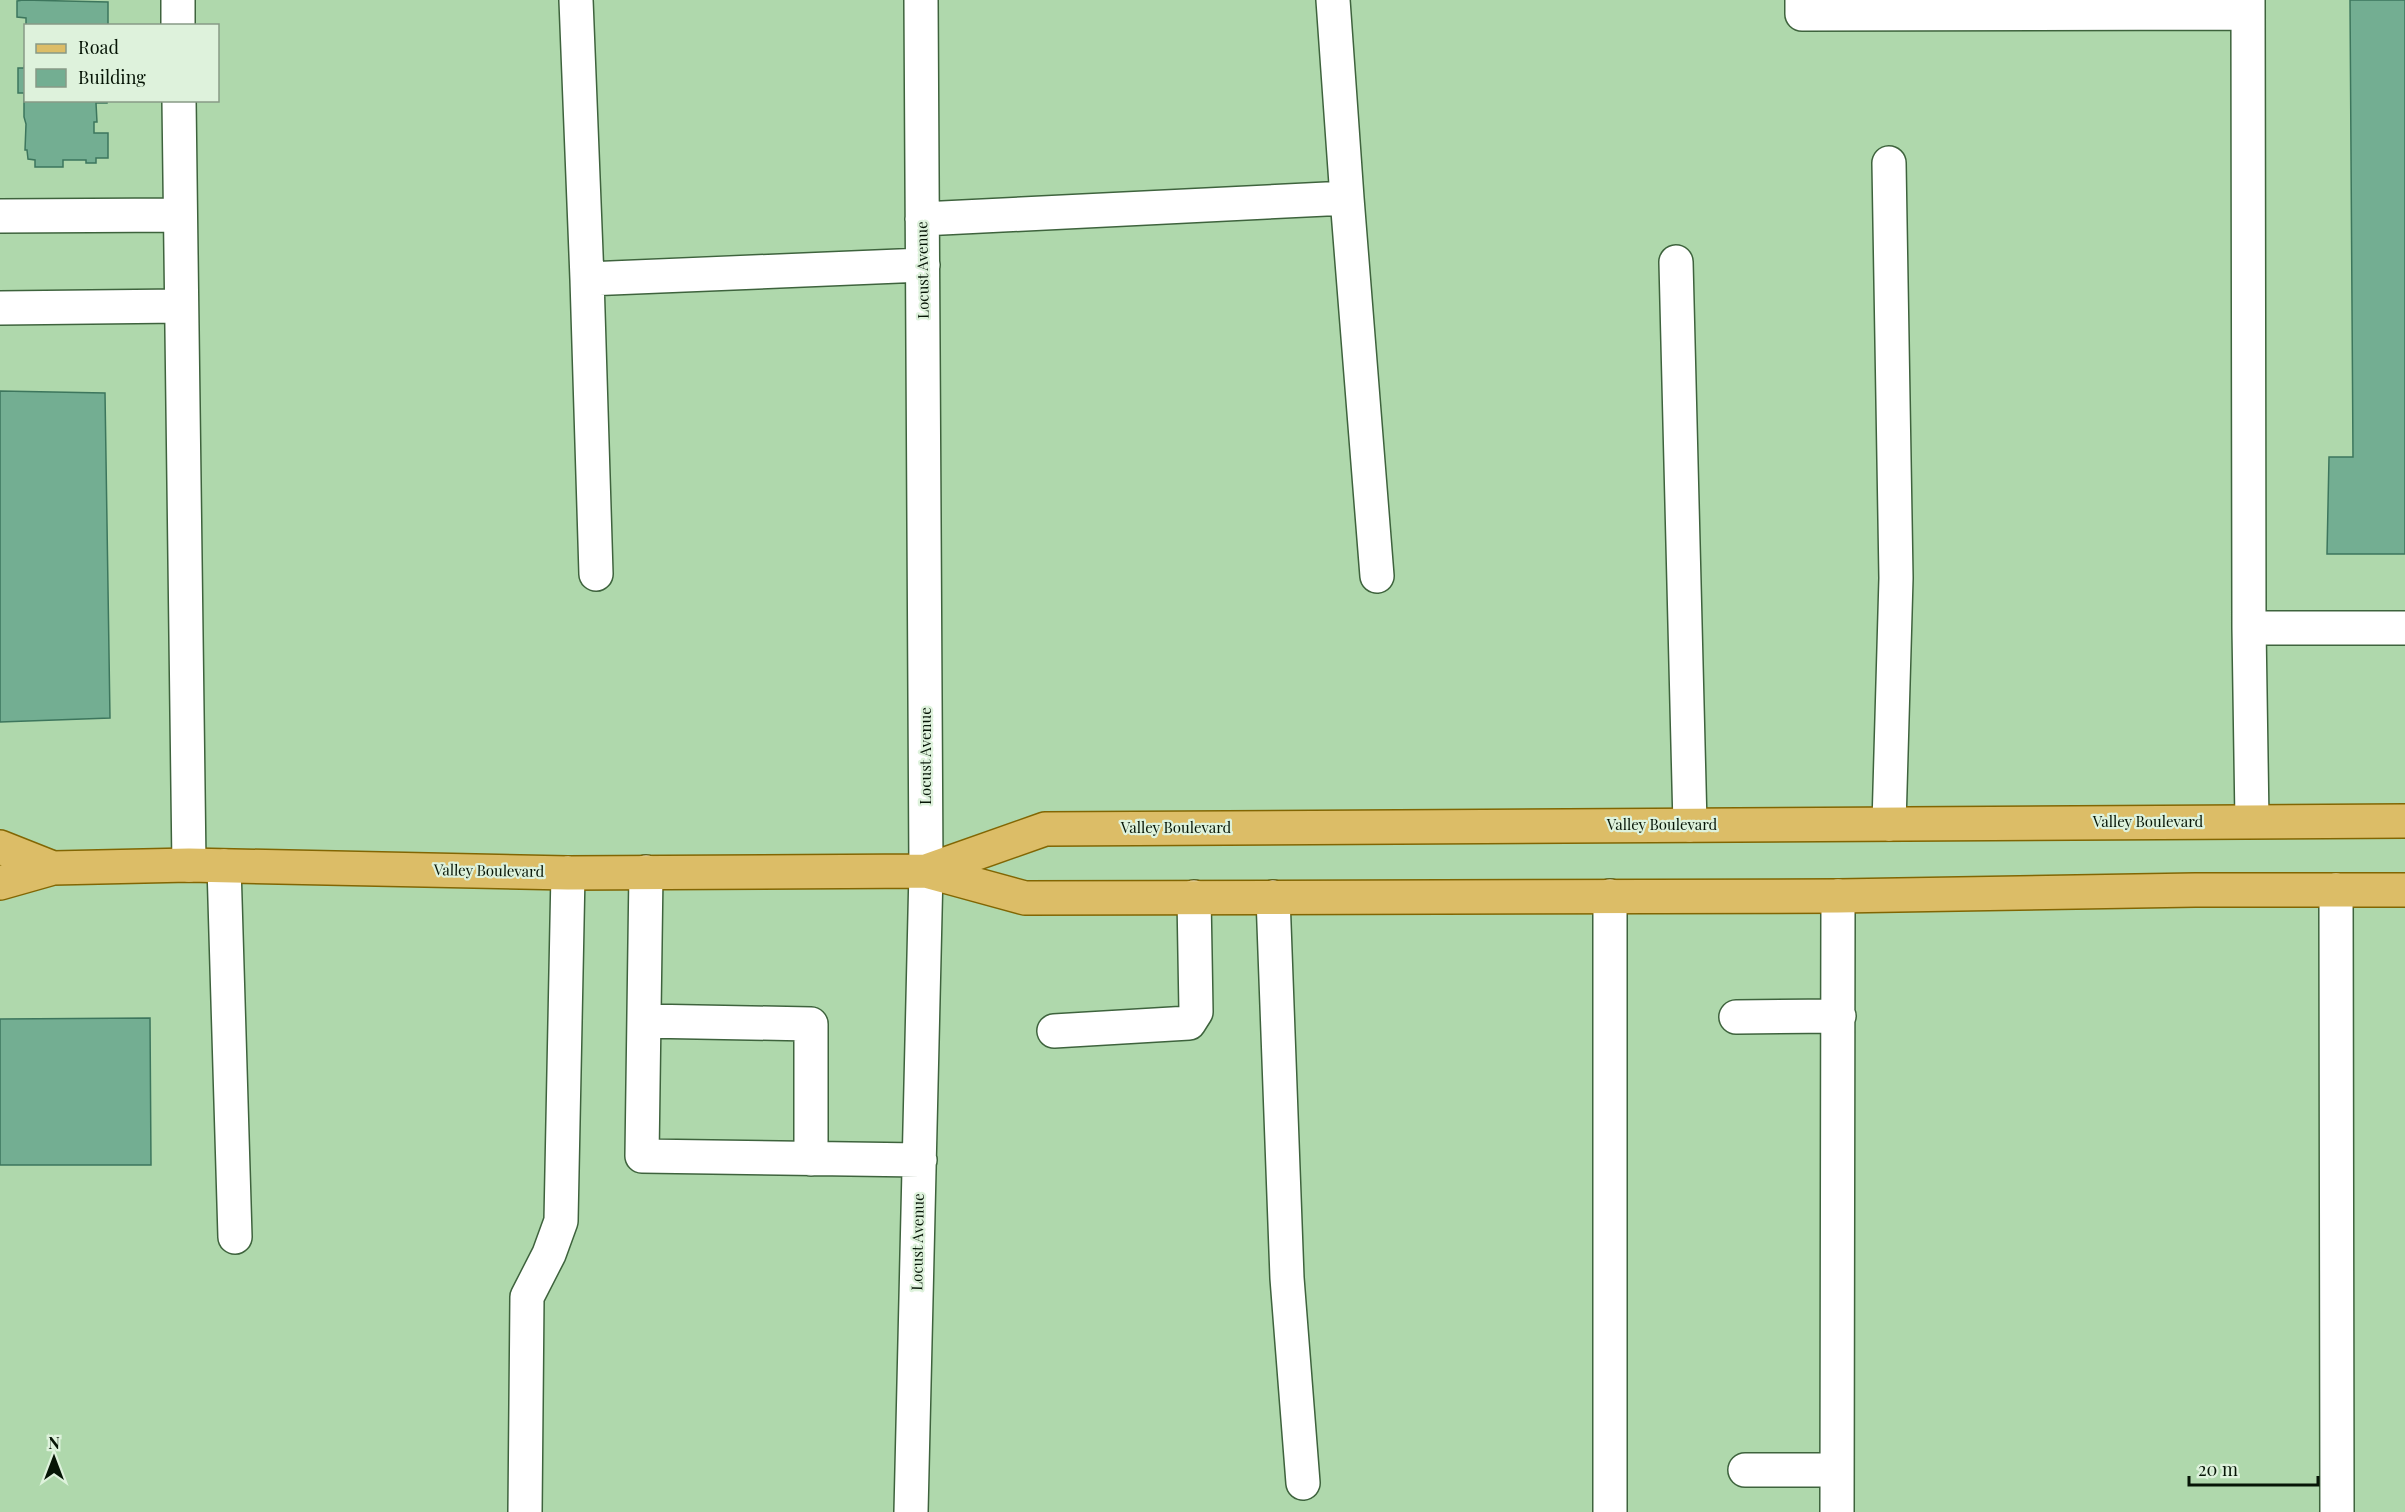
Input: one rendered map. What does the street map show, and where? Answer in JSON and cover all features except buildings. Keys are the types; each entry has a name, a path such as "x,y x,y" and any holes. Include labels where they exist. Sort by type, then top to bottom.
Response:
{"main road":[{"name":"Valley Boulevard","path":"926,871 1045,829 2405,821"},
{"name":"Valley Boulevard","path":"0,848 53,868"},
{"name":"Valley Boulevard","path":"0,883 53,868 189,865 568,873 926,871 1025,898 1838,896 2405,890"}],"street":[{"path":"178,0 178,24"},
{"path":"576,0 596,574"},
{"name":"Locust Avenue","path":"911,1512 926,871 921,0"},
{"path":"1333,0 1377,576"},
{"path":"1802,0 1802,14 2248,7 2249,628 2252,821"},
{"path":"179,102 189,865"},
{"path":"1889,163 1896,578 1889,824"},
{"path":"922,219 1347,198"},
{"path":"0,216 180,215"},
{"path":"1676,262 1690,825"},
{"path":"587,279 923,265"},
{"path":"0,309 181,306"},
{"path":"2249,628 2405,628"},
{"path":"224,866 235,1237"},
{"path":"646,872 642,1156 920,1160"},
{"path":"525,1512 527,1297 549,1254 561,1221 568,873"},
{"path":"2336,890 2337,1512"},
{"path":"1610,896 1610,1512"},
{"path":"1837,1512 1838,896"},
{"path":"1054,1031 1190,1023 1196,1012 1194,897"},
{"path":"1273,897 1287,1278 1303,1483"},
{"path":"1736,1017 1839,1016"},
{"path":"644,1021 811,1024 811,1159"},
{"path":"1745,1470 1837,1470"}]}
